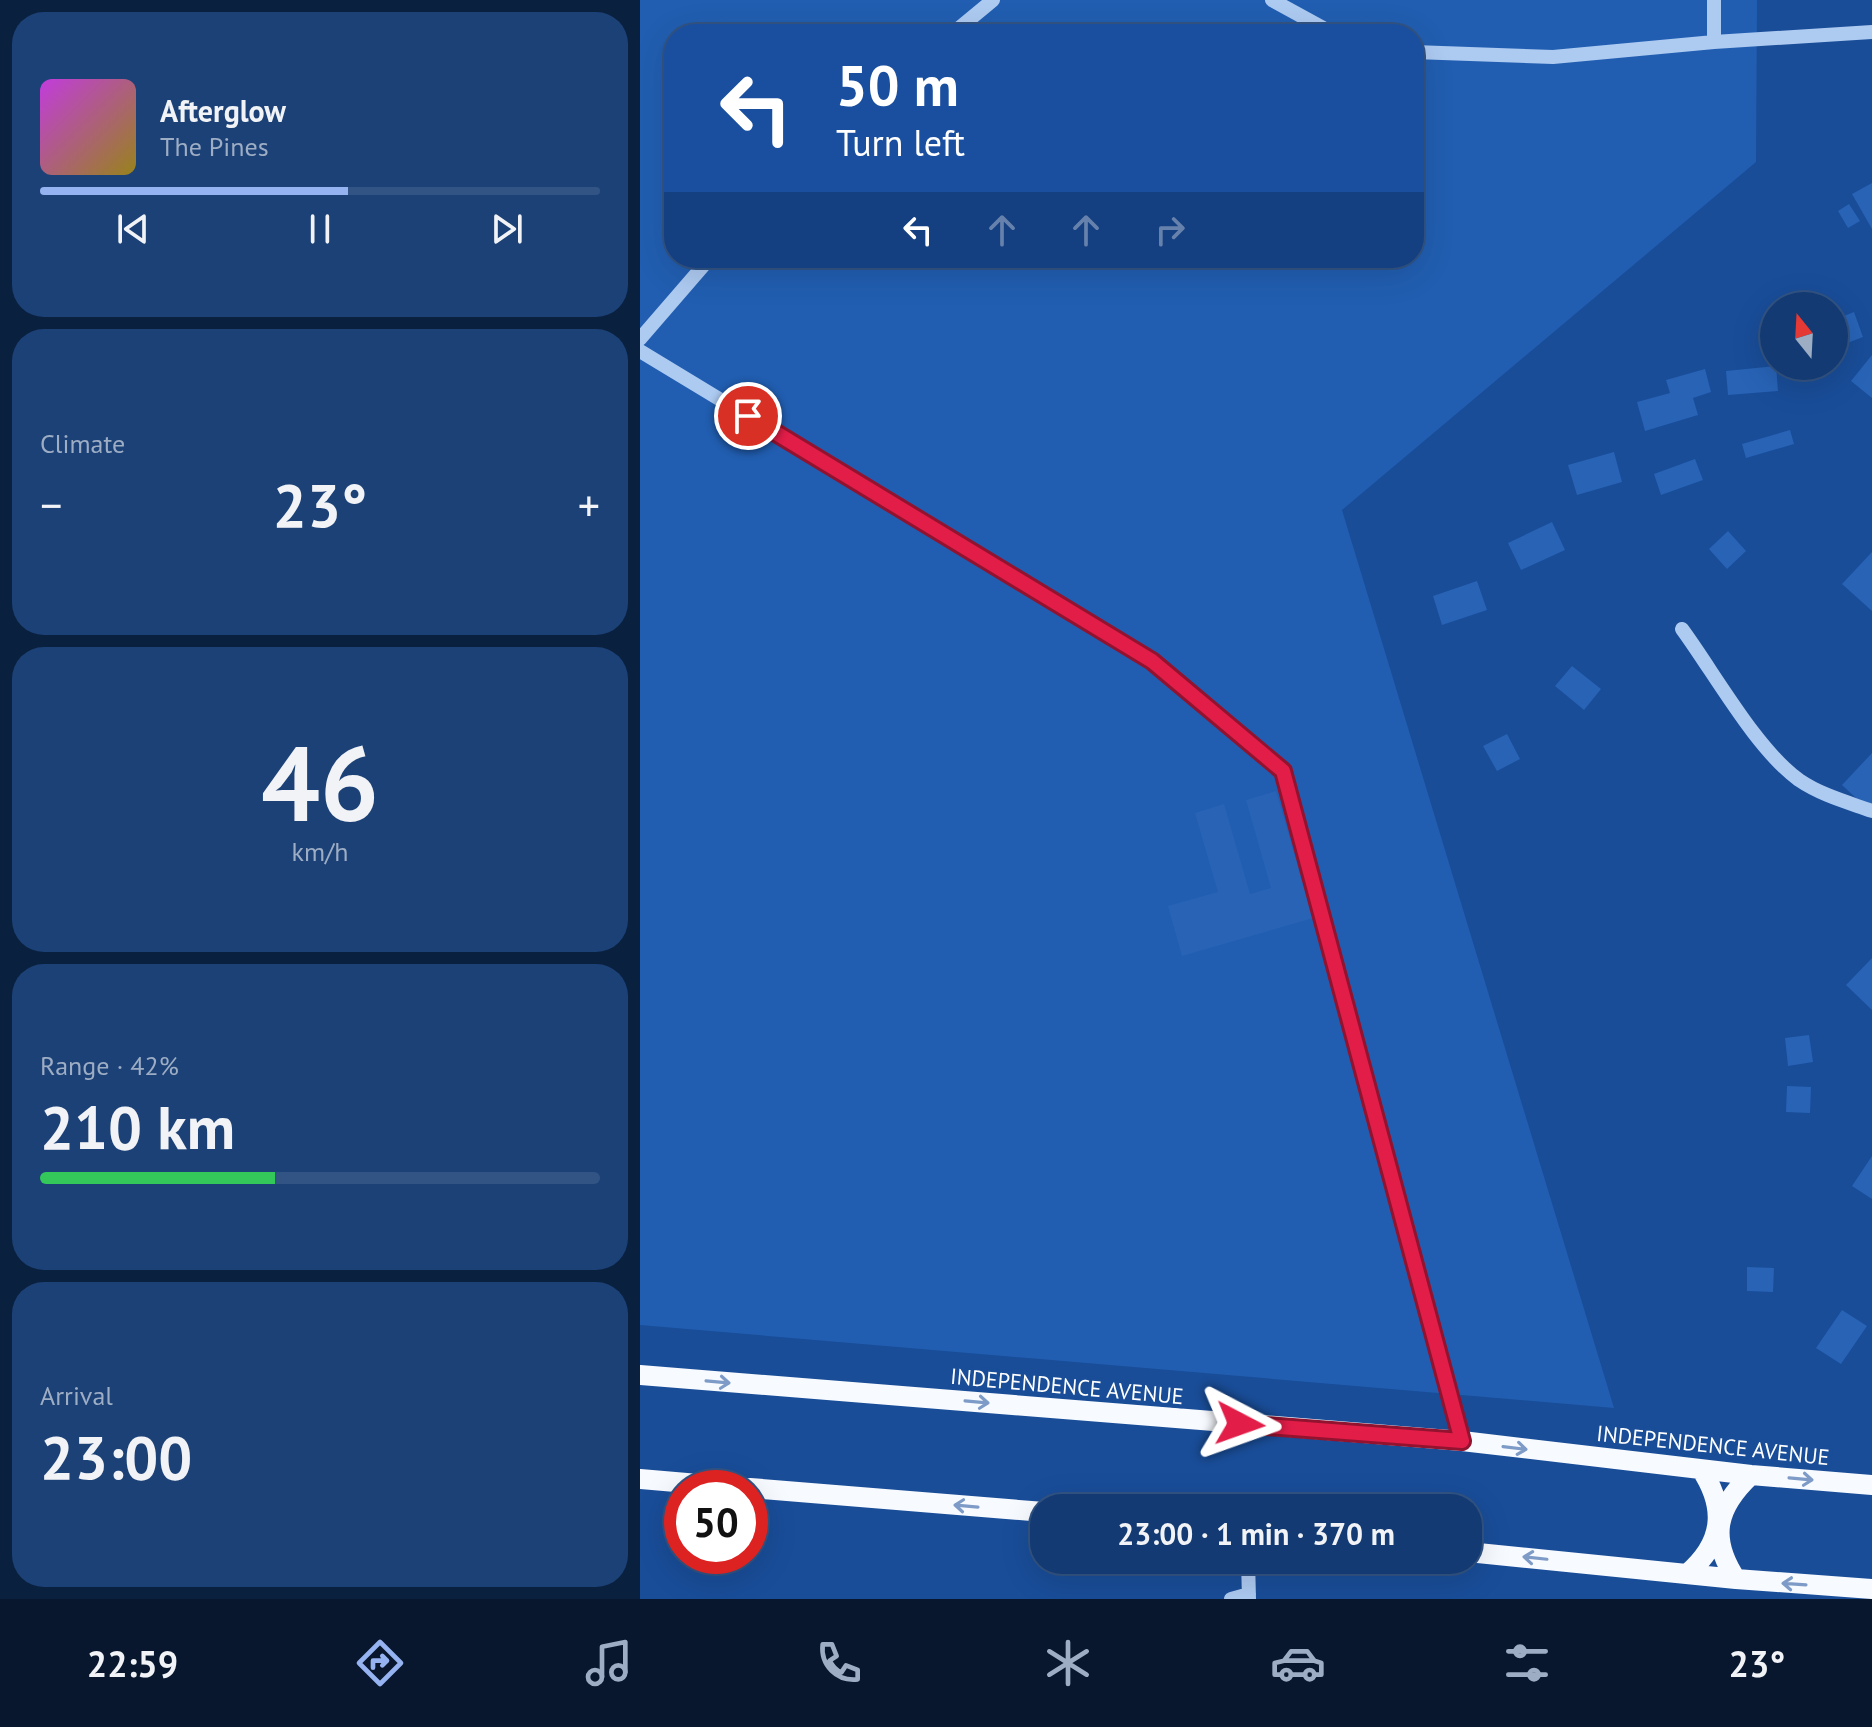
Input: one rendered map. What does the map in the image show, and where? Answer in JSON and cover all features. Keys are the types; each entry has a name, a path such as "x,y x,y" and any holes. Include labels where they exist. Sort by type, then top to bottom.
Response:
{"main road":[{"name":"INDEPENDENCE AVENUE","path":"640,1375 1462,1441 1751,1475 1872,1485"},
{"path":"1687,1574 1702,1561 1713,1545 1718,1526 1718,1505 1712,1486 1701,1469"},
{"path":"1736,1579 1725,1563 1720,1543 1720,1523 1725,1504 1751,1475"},
{"path":"640,1479 664,1481"},
{"path":"768,1490 1030,1511"},
{"path":"1482,1553 1736,1579 1872,1589"}],"lane":[{"path":"964,24 993,0"},
{"path":"1272,0 1316,24"},
{"path":"1714,0 1714,42"},
{"path":"1424,52 1553,57 1872,32"},
{"path":"640,339 701,268"},
{"path":"640,351 1152,661 1283,771 1462,1441"},
{"path":"1682,629 1762,742 1787,770 1821,792 1872,811"},
{"path":"1231,1599 1249,1597 1248,1574"}],"shaded area":[{"path":"640,0 1757,0 1756,162 1342,510 1614,1408 640,1325"}],"building":[{"path":"1872,183 1872,229 1852,194"},
{"path":"1849,204 1860,221 1848,228 1838,211"},
{"path":"1854,312 1863,337 1848,343 1848,314"},
{"path":"1872,355 1872,398 1851,381"},
{"path":"1760,368 1760,380 1777,380 1778,391 1728,395 1726,371"},
{"path":"1705,369 1711,392 1693,398 1698,415 1645,431 1637,402 1670,393 1666,380"},
{"path":"1790,430 1794,444 1746,458 1742,444"},
{"path":"1614,452 1622,482 1577,495 1568,465"},
{"path":"1695,459 1703,480 1661,495 1654,474"},
{"path":"1552,522 1565,550 1521,570 1508,543"},
{"path":"1728,531 1746,551 1727,569 1709,549"},
{"path":"1872,552 1872,611 1842,584"},
{"path":"1477,581 1487,610 1442,625 1433,596"},
{"path":"1572,666 1601,689 1584,710 1555,686"},
{"path":"1507,734 1520,759 1497,771 1483,746"},
{"path":"1872,753 1872,813 1842,785"},
{"path":"1276,791 1313,918 1182,956 1168,906 1218,892 1195,813 1224,804 1250,894 1271,888 1246,800"},
{"path":"1872,958 1872,1010 1846,985"},
{"path":"1809,1035 1813,1062 1788,1066 1785,1038"},
{"path":"1787,1086 1811,1087 1810,1113 1786,1112"},
{"path":"1872,1156 1872,1199 1852,1186"},
{"path":"1747,1267 1774,1268 1773,1292 1747,1291"},
{"path":"1842,1310 1867,1326 1841,1364 1816,1348"}],"route":[{"path":"748,416 1152,661 1283,771 1462,1441 1240,1424"}]}
